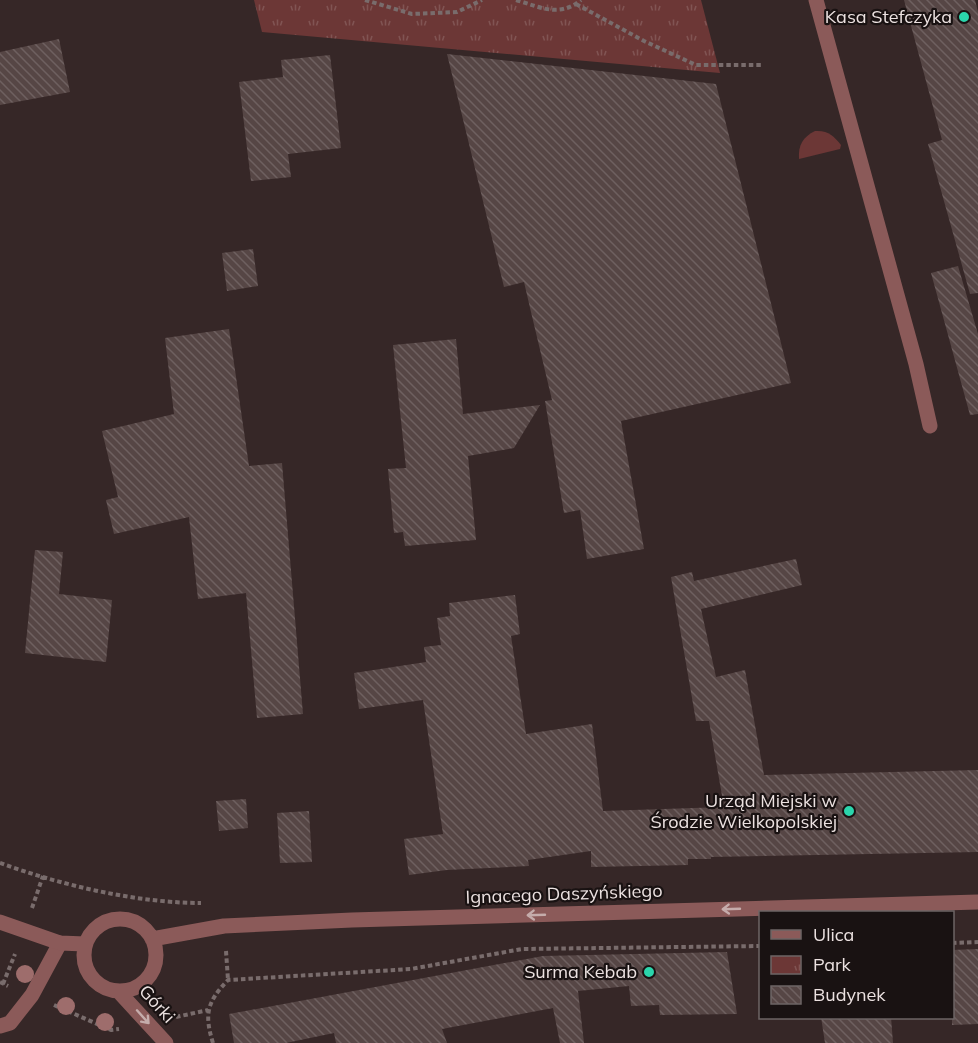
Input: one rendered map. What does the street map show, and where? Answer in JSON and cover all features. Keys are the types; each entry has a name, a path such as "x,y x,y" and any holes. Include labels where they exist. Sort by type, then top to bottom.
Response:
{"street":[{"path":"816,0 916,364 930,426"},
{"name":"Ignacego Daszyńskiego","path":"152,939 224,926 352,920 978,902"},
{"path":"123,919 135,922 145,929 152,939 156,951 155,963 151,975 137,987 119,992 108,990 98,985 85,966 83,955 85,944 91,933 100,925 111,920 123,919"},
{"path":"0,922 60,943 85,944"},
{"path":"0,1026 10,1023 32,995 60,943"},
{"name":"Górki","path":"119,992 166,1043"}],"path":[{"path":"365,0 412,14 457,12 482,0"},
{"path":"516,0 554,11 571,8 580,0"},
{"path":"576,4 644,41 696,65 761,65"},
{"path":"0,863 117,895 170,903 212,902"},
{"path":"32,908 44,876"},
{"path":"954,943 978,942"},
{"path":"213,1043 207,1010 215,994 228,980 411,969 522,949 759,946"},
{"path":"3,984 17,950"}],"green space":[{"path":"254,0 701,0 720,73 262,32"},
{"path":"815,131 830,134 841,145 840,149 799,159 802,142"}],"building":[{"path":"904,0 975,0 978,12 978,293 970,294 928,144 942,140"},
{"path":"59,39 70,92 0,105 0,52"},
{"path":"447,54 716,84 791,383 621,421 644,549 587,559 580,510 564,513 545,401 552,400 524,282 504,287"},
{"path":"330,55 341,148 288,154 291,177 251,181 239,82 283,77 281,60"},
{"path":"253,249 258,286 227,291 222,253"},
{"path":"958,266 978,334 978,414 970,415 931,273"},
{"path":"229,329 249,466 282,463 303,714 257,718 246,593 198,599 189,517 114,534 106,500 118,497 102,431 174,414 165,338"},
{"path":"456,339 463,414 540,405 514,448 468,456 476,540 405,546 403,532 394,533 388,469 406,468 393,345"},
{"path":"35,550 63,552 59,594 112,600 106,662 25,653"},
{"path":"796,559 802,585 701,609 716,677 745,670 764,775 978,770 978,852 711,857 711,859 688,859 688,865 591,867 591,851 528,860 529,866 447,870 409,875 404,839 443,834 423,700 359,709 354,673 426,662 424,647 441,645 437,618 450,616 449,603 515,595 520,634 511,636 526,734 592,724 603,811 724,807 709,721 696,721 671,577 692,572 694,581"},
{"path":"246,799 248,828 219,831 216,801"},
{"path":"309,811 312,862 280,863 277,813"},
{"path":"978,949 978,1024 952,1025 952,1019 954,1019 954,950"},
{"path":"727,952 737,1014 660,1015 659,1005 631,1006 629,986 578,991 584,1043 560,1043 553,1008 442,1029 447,1043 336,1043 334,1033 286,1043 234,1043 229,1014 543,956"},
{"path":"821,1019 891,1019 893,1043 825,1043"}],"place":[{"name":"Kasa Stefczyka","path":"964,17"},
{"name":"Urząd Miejski w Środzie Wielkopolskiej","path":"849,811"},
{"name":"Surma Kebab","path":"649,972"}]}
